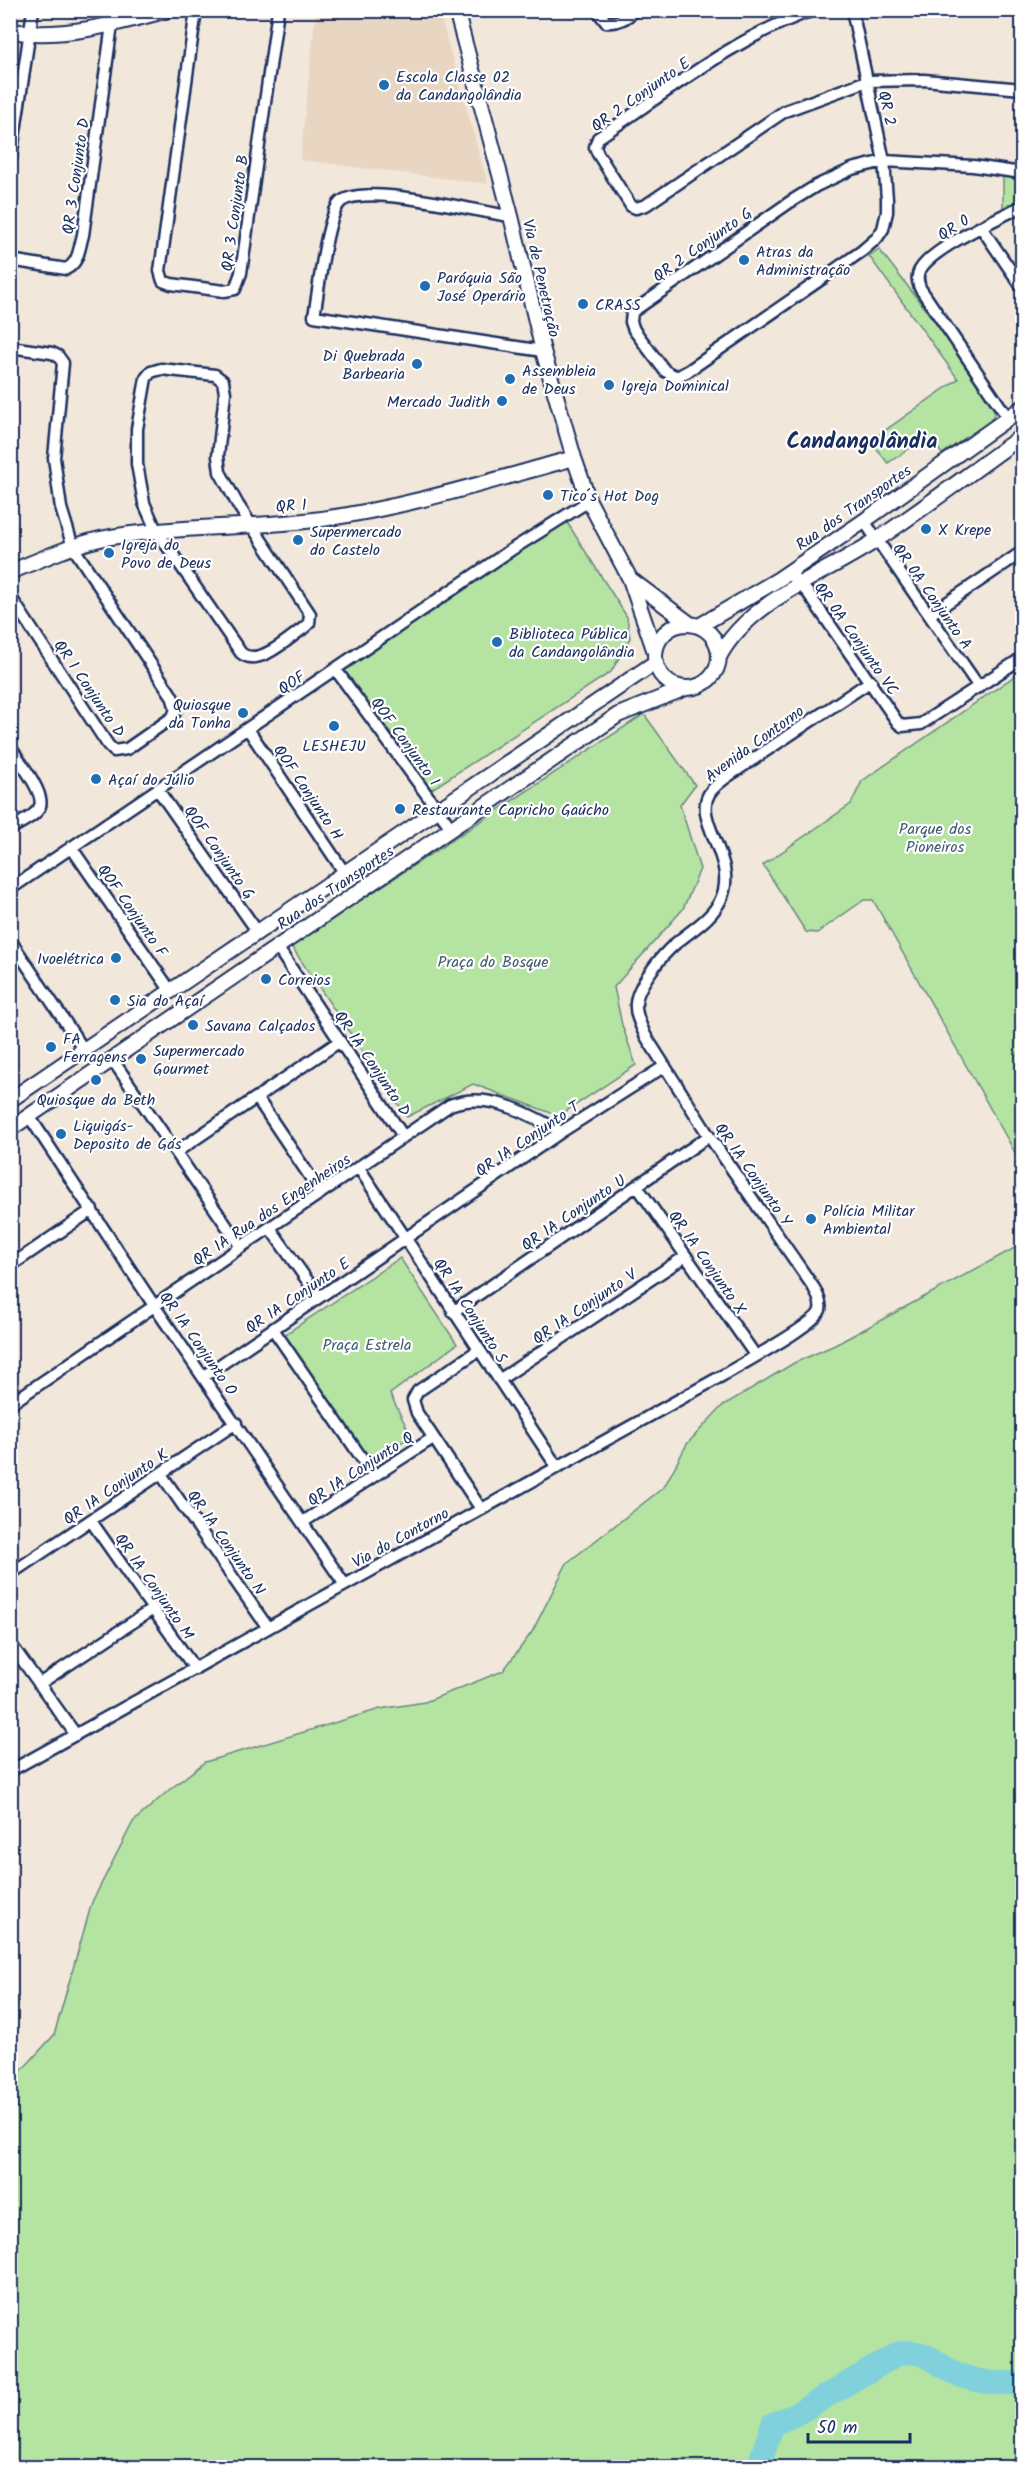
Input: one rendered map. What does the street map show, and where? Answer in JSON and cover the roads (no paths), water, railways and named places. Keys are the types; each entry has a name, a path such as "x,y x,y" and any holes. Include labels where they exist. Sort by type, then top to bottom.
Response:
{"street":[{"path":"10,165 33,10"},
{"path":"112,25 114,10"},
{"path":"10,31 29,34 77,32 168,10"},
{"name":"QR 3 Conjunto B","path":"196,10 160,271 164,281 171,284 224,291 235,289 241,273 278,10"},
{"name":"Via de Penetração","path":"456,10 511,216 543,351 574,458 589,501 630,579 656,657"},
{"path":"597,10 606,22 611,23 620,21 636,10"},
{"name":"QR 2 Conjunto E","path":"814,10 766,29 739,44 598,138 595,147 598,154 631,206 636,208 646,204 785,111 867,81"},
{"name":"QR 2","path":"852,10 884,162 887,212"},
{"name":"QR 3 Conjunto D","path":"10,260 66,269 72,266 77,259 112,25"},
{"path":"867,81 924,80 1023,89"},
{"path":"884,162 972,166 1023,172"},
{"name":"QR 2 Conjunto G","path":"884,162 838,174 790,202 637,308 631,315 634,330 665,371 677,377 862,251 877,238 883,229 887,212"},
{"path":"511,216 401,197 360,194 347,197 339,203 332,218 314,316 543,351"},
{"name":"QR 0","path":"1008,418 920,288 918,275 926,263 981,227 1023,206"},
{"path":"981,227 1023,287"},
{"path":"10,347 52,353 58,356 63,363 54,459 62,508 73,547"},
{"path":"161,369 215,375 223,381 225,393 218,456 220,472 238,505 252,524 310,614 309,623 305,627 256,658 246,657 241,653 156,530 144,502 139,485 137,429 146,378 151,372 161,369"},
{"name":"Rua dos Transportes","path":"694,625 788,572 1023,408"},
{"path":"719,657 714,639 694,625 678,625 667,631 659,640 656,657 661,675 672,684 686,688 698,686 709,680 726,644 752,617 876,541 1023,436"},
{"name":"QR 1","path":"10,572 73,547 99,540 156,530 319,519 370,511 574,458"},
{"name":"QOF","path":"10,889 511,550 589,501"},
{"name":"QR 0A Conjunto A","path":"864,521 979,687"},
{"name":"QR 1 Conjunto D","path":"10,596 114,751 128,749 173,717 176,709 172,696 73,547"},
{"path":"929,615 1023,552"},
{"name":"QR 0A Conjunto VC","path":"788,572 801,585 871,681 898,723 908,727 921,724 979,687"},
{"name":"Via de Penetração","path":"630,579 694,625"},
{"name":"Rua dos Transportes","path":"10,1100 437,811 656,657"},
{"path":"979,687 1023,658"},
{"name":"QOF Conjunto I","path":"336,670 451,828"},
{"name":"Avenida Contorno","path":"645,1035 637,1017 637,995 651,972 674,945 714,912 726,885 722,858 705,808 709,794 715,786 737,770 871,681"},
{"name":"Rua dos Transportes","path":"10,1129 618,715 686,688"},
{"name":"QOF Conjunto H","path":"248,729 344,872"},
{"path":"10,747 36,787 41,801 35,813 10,829"},
{"name":"QOF Conjunto G","path":"158,790 257,931"},
{"name":"QOF Conjunto F","path":"71,847 170,990"},
{"path":"10,940 84,1050"},
{"name":"QR 1A Conjunto D","path":"277,947 403,1136"},
{"path":"195,973 209,993"},
{"name":"QR 1A Conjunto Y","path":"645,1035 710,1136 814,1288 820,1311 804,1327"},
{"path":"176,1152 340,1041"},
{"path":"112,1059 241,1247"},
{"name":"QR 1A Conjunto T","path":"406,1238 561,1132 665,1066"},
{"path":"257,1098 321,1193"},
{"name":"QR 1A Rua dos Engenheiros","path":"10,1404 450,1105 463,1100 477,1099 496,1102 538,1119 561,1132"},
{"name":"QR 1A Conjunto O","path":"29,1116 155,1307 345,1585"},
{"name":"QR 1A Conjunto U","path":"453,1312 710,1136"},
{"name":"QR 1A Conjunto S","path":"359,1168 557,1467"},
{"name":"QR 1A Conjunto X","path":"637,1186 755,1355"},
{"path":"10,1266 92,1210"},
{"path":"270,1228 319,1297"},
{"name":"QR 1A Conjunto E","path":"204,1376 406,1238"},
{"name":"QR 1A Conjunto V","path":"499,1380 686,1256"},
{"name":"Via do Contorno","path":"10,1771 804,1327"},
{"path":"273,1329 374,1476"},
{"path":"479,1350 418,1390 414,1396 413,1405 432,1438 481,1509"},
{"name":"QR 1A Conjunto K","path":"10,1574 236,1423"},
{"name":"QR 1A Conjunto Q","path":"303,1522 432,1438"},
{"name":"QR 1A Conjunto N","path":"160,1474 268,1628"},
{"name":"QR 1A Conjunto M","path":"91,1521 195,1669"},
{"path":"39,1683 153,1609"},
{"path":"10,1643 76,1735"}],"waterway":[{"path":"758,2468 773,2424 796,2414 899,2353 925,2355 953,2372 977,2380 1022,2383"}],"place":[{"name":"Escola Classe 02 da Candangolândia","path":"384,85"},
{"name":"Atras da Administração","path":"744,260"},
{"name":"Paróquia São José Operário","path":"425,286"},
{"name":"CRASS","path":"583,304"},
{"name":"Di Quebrada Barbearia","path":"417,364"},
{"name":"Assembleia de Deus","path":"510,379"},
{"name":"Igreja Dominical","path":"609,385"},
{"name":"Mercado Judith","path":"502,401"},
{"name":"Tico´s Hot Dog","path":"548,495"},
{"name":"X Krepe","path":"926,529"},
{"name":"Supermercado do Castelo","path":"298,540"},
{"name":"Igreja do Povo de Deus","path":"109,553"},
{"name":"Biblioteca Pública da Candangolândia","path":"497,642"},
{"name":"Quiosque da Tonha","path":"243,713"},
{"name":"LESHEJU","path":"334,726"},
{"name":"Açaí do Júlio","path":"96,779"},
{"name":"Restaurante Capricho Gaúcho","path":"400,809"},
{"name":"Ivoelétrica","path":"116,958"},
{"name":"Correios","path":"266,979"},
{"name":"Sia do Açaí","path":"115,1000"},
{"name":"Savana Calçados","path":"193,1025"},
{"name":"FA Ferragens","path":"51,1047"},
{"name":"Supermercado Gourmet","path":"141,1059"},
{"name":"Quiosque da Beth","path":"96,1080"},
{"name":"Liquigás- Deposito de Gás","path":"61,1134"},
{"name":"Polícia Militar Ambiental","path":"811,1219"}],"district":[{"name":"Candangolândia","path":"862,440"}],"park label":[{"name":"Parque dos Pioneiros","path":"935,837"},
{"name":"Praça do Bosque","path":"493,961"},
{"name":"Praça Estrela","path":"367,1344"}]}
